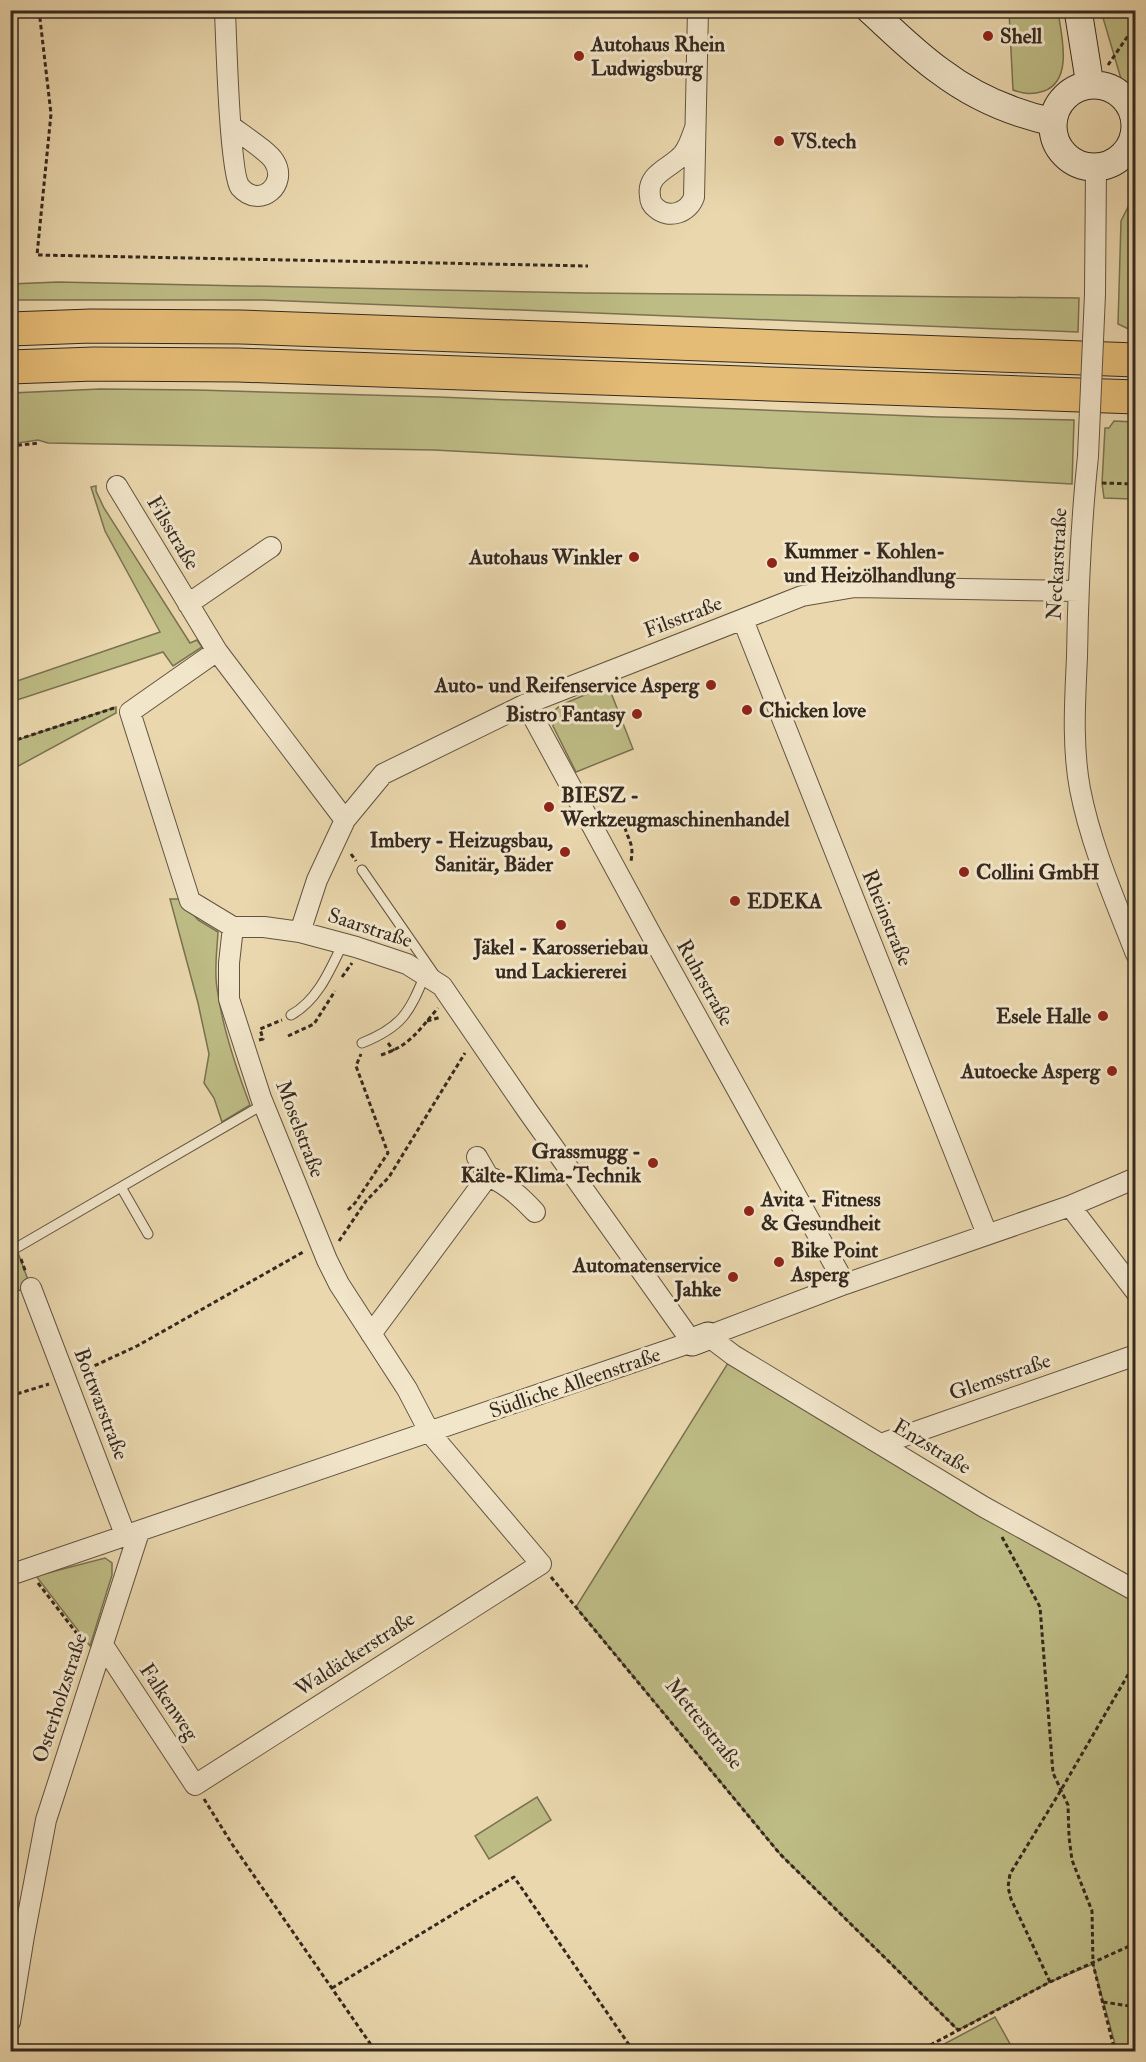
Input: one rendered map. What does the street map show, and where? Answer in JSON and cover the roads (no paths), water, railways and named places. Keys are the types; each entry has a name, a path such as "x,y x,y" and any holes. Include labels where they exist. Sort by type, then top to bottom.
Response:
{"highway":[{"path":"10,329 91,326 240,327 1136,360"},
{"path":"10,367 94,364 238,364 1136,397"}],"street":[{"path":"225,10 231,126"},
{"path":"695,128 698,10"},
{"path":"870,10 940,71 990,102 1031,117 1053,122"},
{"path":"1078,10 1089,77 1101,86 1122,96 1133,116 1134,139 1122,155 1106,165 1096,167 1082,165 1069,159 1060,149 1054,136 1053,122 1061,102 1089,77"},
{"name":"Neckarstraße","path":"1096,167 1095,294 1088,456 1078,591 1075,720 1080,788 1099,858 1136,954"},
{"name":"Filsstraße","path":"117,486 217,651 345,819"},
{"name":"Filsstraße","path":"188,604 271,547"},
{"name":"Filsstraße","path":"300,932 317,880 345,819 383,774 526,704 802,596 855,586 1078,591"},
{"name":"Rheinstraße","path":"743,620 987,1234"},
{"path":"217,651 130,712 190,901 233,927"},
{"name":"Ruhrstraße","path":"526,704 646,939 845,1284"},
{"name":"Saarstraße","path":"233,927 264,927 300,932 344,943 407,964 445,991 527,1110 700,1339"},
{"name":"Moselstraße","path":"233,927 229,963 229,999 264,1104 323,1252 339,1284 407,1389 430,1433"},
{"path":"477,1157 488,1176 500,1181 520,1195 535,1212"},
{"path":"371,1334 488,1176"},
{"name":"Südliche Alleenstraße","path":"19,1572 700,1339 845,1284 1070,1206 1136,1178"},
{"path":"1070,1206 1136,1292"},
{"name":"Bottwarstraße","path":"31,1288 66,1378 133,1534"},
{"name":"Enzstraße","path":"700,1339 733,1355 984,1507 1136,1592"},
{"name":"Glemsstraße","path":"881,1444 1136,1355"},
{"name":"Waldäckerstraße","path":"195,1785 541,1564 430,1433"},
{"name":"Osterholzstraße","path":"10,2022 45,1820 100,1653 133,1534"},
{"name":"Falkenweg","path":"100,1653 195,1785"}],"lane":[{"path":"362,870 445,991"},
{"path":"291,1015 302,1009 316,995 344,943"},
{"path":"363,1046 392,1028 404,1016 414,1001 424,975"},
{"path":"16,1248 264,1104"},
{"path":"121,1187 148,1234"}],"place":[{"name":"Shell","path":"988,36"},
{"name":"Autohaus Rhein Ludwigsburg","path":"579,56"},
{"name":"VS.tech","path":"779,141"},
{"name":"Autohaus Winkler","path":"634,557"},
{"name":"Kummer - Kohlen- und Heizölhandlung","path":"772,563"},
{"name":"Auto- und Reifenservice Asperg","path":"711,685"},
{"name":"Chicken love","path":"747,710"},
{"name":"Bistro Fantasy","path":"637,714"},
{"name":"BIESZ - Werkzeugmaschinenhandel","path":"549,807"},
{"name":"Imbery - Heizugsbau, Sanitär, Bäder","path":"565,852"},
{"name":"Collini GmbH","path":"964,872"},
{"name":"EDEKA","path":"735,901"},
{"name":"Jäkel - Karosseriebau und Lackiererei","path":"561,925"},
{"name":"Esele Halle","path":"1103,1016"},
{"name":"Autoecke Asperg","path":"1112,1071"},
{"name":"Grassmugg - Kälte-Klima-Technik","path":"653,1163"},
{"name":"Avita - Fitness & Gesundheit","path":"749,1211"},
{"name":"Bike Point Asperg","path":"779,1262"},
{"name":"Automatenservice Jahke","path":"733,1277"}]}
